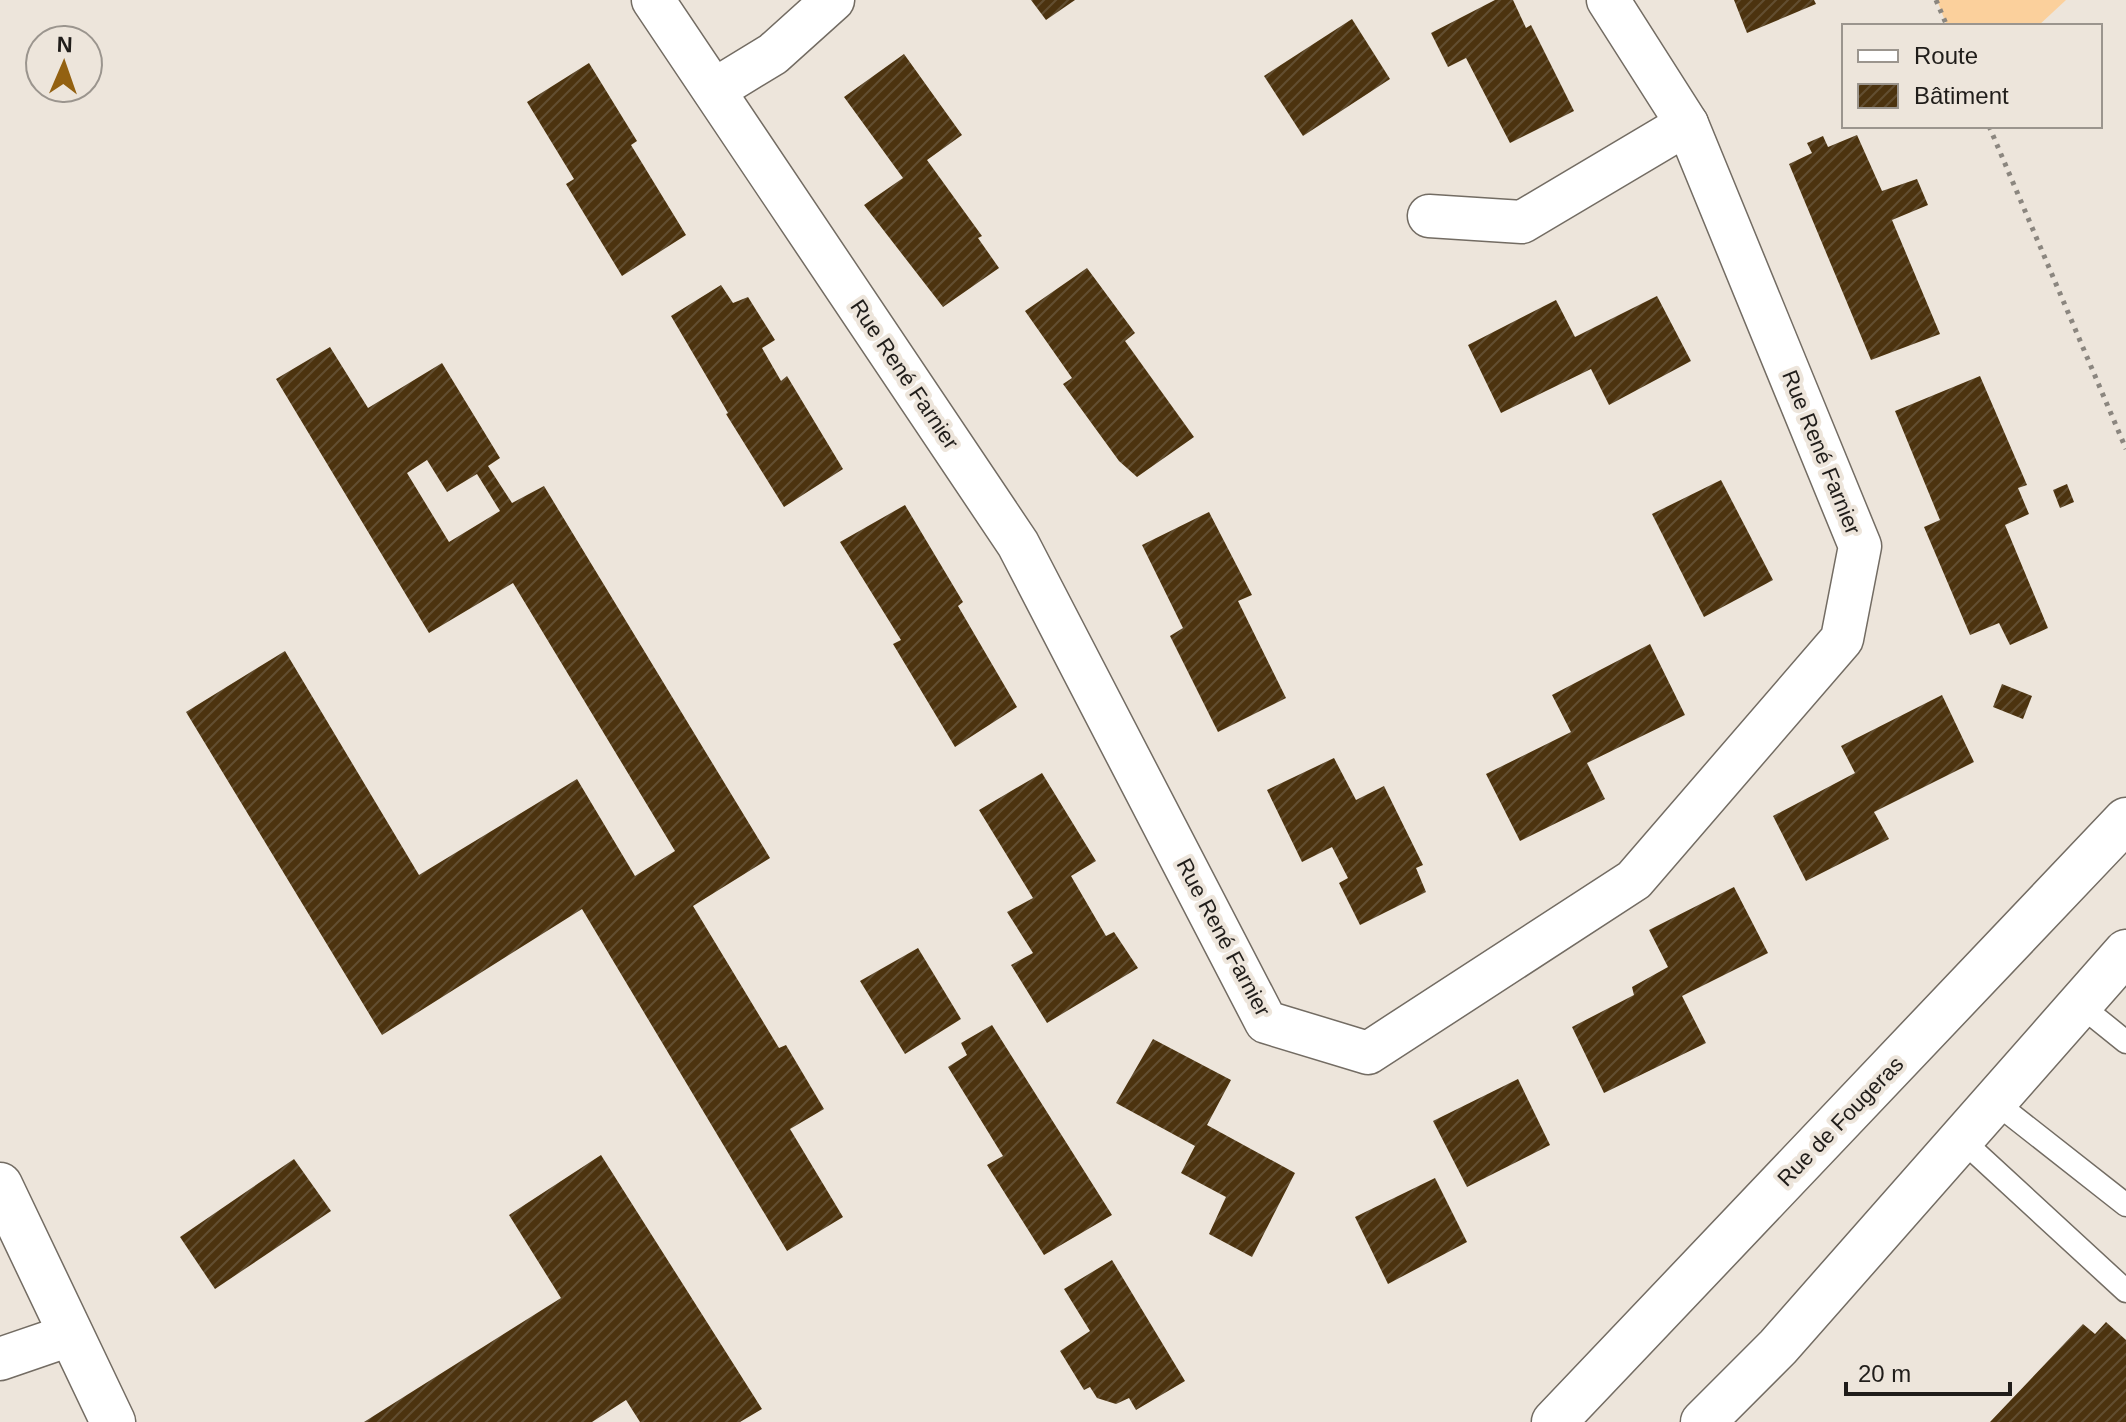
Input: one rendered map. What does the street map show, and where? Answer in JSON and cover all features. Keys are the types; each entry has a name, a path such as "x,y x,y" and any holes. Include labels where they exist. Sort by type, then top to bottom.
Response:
{"main road":[{"name":"Rue de Fougeras","path":"1554,1422 2126,821"},
{"path":"1703,1422 1778,1347 2126,952"},
{"path":"0,1185 113,1422"}],"street":[{"name":"Rue René Farnier","path":"653,0 1018,544 1266,1022 1368,1053 1634,880 1842,639 1860,546 1687,124 1608,0"},
{"path":"714,90 773,54 833,0"},
{"path":"1429,216 1522,222 1687,124"},
{"path":"0,1359 70,1335"}],"lane":[{"path":"2080,1005 2126,1042"},
{"path":"1995,1102 2126,1205"},
{"path":"1962,1140 2126,1291"}],"path":[{"path":"1936,0 1946,24"},
{"path":"1990,128 2126,449"}],"shaded area":[{"path":"1937,0 2066,0 2040,24 1946,24"}],"building":[{"path":"1031,0 1075,0 1046,20"},
{"path":"1495,0 1513,0 1526,28 1531,25 1574,111 1510,143 1466,58 1448,67 1431,33"},
{"path":"1734,0 1814,0 1816,4 1747,33"},
{"path":"1352,19 1390,79 1303,136 1264,76"},
{"path":"904,54 962,135 927,160 982,236 978,238 999,268 943,307 864,205 903,178 844,97"},
{"path":"589,63 637,141 631,145 686,235 622,276 566,184 574,179 527,102"},
{"path":"1857,135 1882,191 1917,179 1928,205 1892,220 1940,334 1871,360 1789,164 1812,153 1807,143 1823,136 1828,147"},
{"path":"1087,268 1135,333 1125,341 1194,437 1137,477 1119,461 1063,384 1072,378 1025,311"},
{"path":"721,285 733,303 748,297 775,340 762,348 781,381 787,376 843,469 784,507 726,414 671,316"},
{"path":"1657,296 1691,361 1609,405 1591,369 1501,413 1468,345 1556,300 1575,337"},
{"path":"330,347 368,408 442,363 500,458 488,466 512,503 544,486 770,858 693,906 779,1048 786,1045 824,1109 790,1129 843,1217 787,1251 582,909 382,1035 186,712 285,651 419,875 577,779 635,876 675,851 513,583 429,633 276,379","holes":["427,460 447,492 477,474 500,511 449,542 407,473"]},
{"path":"1980,376 2027,485 2018,488 2029,514 2005,525 2048,628 2010,645 1999,623 1970,635 1924,527 1940,520 1895,411"},
{"path":"1721,480 1773,580 1704,617 1652,514"},
{"path":"2067,484 2074,502 2060,508 2053,490"},
{"path":"905,505 963,602 958,606 1017,707 955,747 893,644 901,640 840,542"},
{"path":"1209,512 1252,595 1238,601 1286,698 1218,732 1170,636 1183,628 1142,545"},
{"path":"1650,644 1685,715 1587,763 1605,799 1520,841 1486,774 1571,732 1552,695"},
{"path":"2002,684 2032,696 2023,719 1993,707"},
{"path":"1942,695 1974,762 1874,812 1889,839 1806,881 1773,816 1855,773 1841,746"},
{"path":"1334,758 1356,800 1384,786 1423,865 1416,868 1426,892 1360,925 1339,883 1348,878 1332,847 1302,862 1267,790"},
{"path":"1042,773 1096,861 1071,876 1106,936 1114,932 1138,968 1047,1023 1011,965 1033,953 1007,912 1033,898 979,810"},
{"path":"1734,887 1768,953 1682,996 1706,1043 1604,1093 1572,1027 1634,995 1632,987 1668,967 1649,930"},
{"path":"918,948 961,1019 905,1054 860,981"},
{"path":"992,1025 1112,1215 1044,1255 987,1165 1003,1156 948,1067 967,1055 961,1043"},
{"path":"1153,1039 1231,1080 1207,1125 1295,1173 1252,1257 1209,1234 1226,1197 1181,1173 1195,1146 1116,1103"},
{"path":"1518,1079 1550,1145 1467,1187 1433,1121"},
{"path":"601,1155 762,1409 740,1422 640,1422 626,1400 592,1422 364,1422 561,1298 509,1215"},
{"path":"294,1159 331,1211 215,1289 180,1237"},
{"path":"1435,1178 1467,1242 1388,1284 1355,1217"},
{"path":"1112,1260 1185,1381 1136,1410 1129,1398 1116,1404 1097,1398 1090,1387 1084,1390 1060,1351 1090,1331 1064,1289"},
{"path":"2106,1322 2126,1340 2126,1422 1990,1422 2083,1324 2095,1334"}]}
